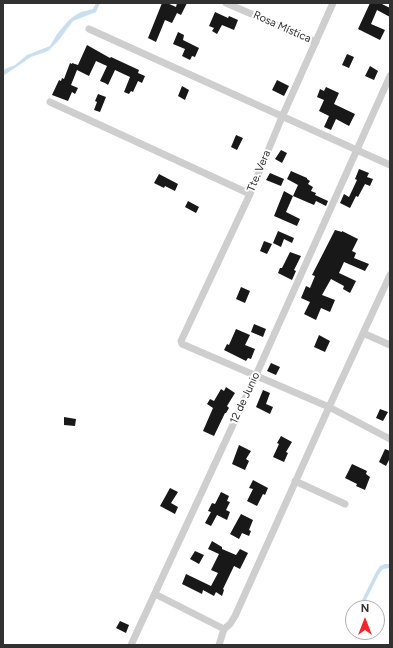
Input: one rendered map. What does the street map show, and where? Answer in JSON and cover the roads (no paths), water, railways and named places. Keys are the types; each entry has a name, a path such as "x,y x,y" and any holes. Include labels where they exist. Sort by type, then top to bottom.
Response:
{"street":[{"name":"Rosa Mística","path":"226,3 316,42"},
{"name":"Tte. Vera","path":"256,375 182,344 181,341 250,194 282,117 333,3"},
{"path":"89,29 390,165"},
{"name":"12 de Junio","path":"131,645 256,375 390,76"},
{"path":"50,102 250,194"},
{"path":"219,645 224,629 230,624 235,616 295,481 390,275"},
{"path":"363,333 390,346"},
{"path":"256,375 329,407 390,439"},
{"path":"295,481 345,504"},
{"path":"155,594 224,629"}],"water":[{"path":"96,3 100,3 96,12 73,21 59,40 48,51 31,57 3,76 5,69 15,65 27,55 50,46 57,34 68,21 81,12 93,9"},
{"path":"390,564 390,568 383,569 366,600 362,600 376,572 380,566"}]}
